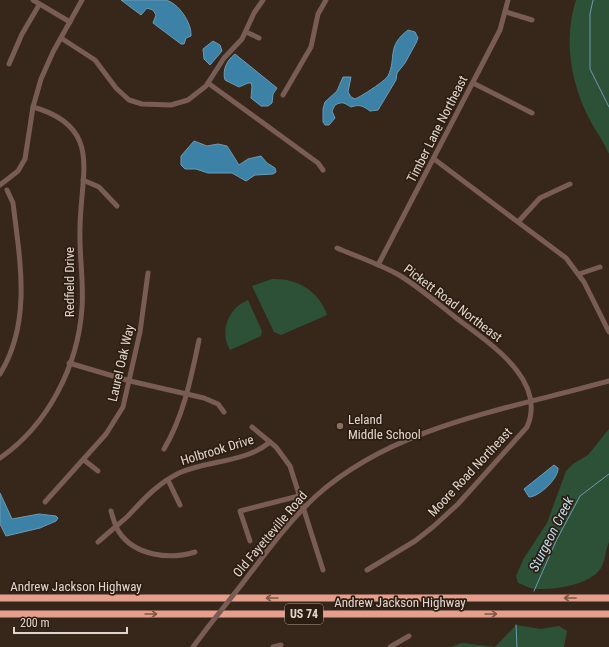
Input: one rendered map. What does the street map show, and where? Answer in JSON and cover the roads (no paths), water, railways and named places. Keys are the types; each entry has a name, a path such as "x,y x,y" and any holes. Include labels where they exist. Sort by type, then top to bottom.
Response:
{"highway":[{"name":"Andrew Jackson Highway","path":"0,598 609,598"},
{"name":"Andrew Jackson Highway","path":"0,614 609,614"}],"street":[{"path":"33,0 39,5 70,22"},
{"path":"0,186 18,171 26,155 33,107 44,70 82,0"},
{"path":"61,38 95,60 119,91 135,103 161,106 176,104 192,97 208,83 222,61 246,32 254,13 263,0"},
{"path":"283,95 311,47 317,19 326,0"},
{"name":"Timber Lane Northeast","path":"378,265 434,160 500,30 508,0"},
{"path":"9,64 22,34 39,5"},
{"path":"506,12 532,20"},
{"path":"246,32 259,38"},
{"path":"208,83 234,100 318,163 323,170"},
{"path":"473,83 532,113"},
{"name":"Redfield Drive","path":"0,458 25,438 41,419 58,392 70,362 78,335 82,309 80,233 84,155 82,146 74,131 57,116 33,107"},
{"path":"434,160 559,252 579,274 609,332"},
{"path":"0,374 16,340 22,303 13,203 7,190 9,187 7,180"},
{"path":"83,180 99,187 118,206"},
{"path":"518,222 540,198 570,184"},
{"path":"0,189 7,190"},
{"name":"Pickett Road Northeast","path":"337,248 378,265 413,285 503,355 527,387 531,402"},
{"path":"579,274 600,267"},
{"name":"Laurel Oak Way","path":"45,502 84,460 116,420 123,407 143,317 148,273"},
{"path":"164,449 177,424 187,394 199,340"},
{"path":"70,362 130,381 187,394 214,402 224,412"},
{"name":"Old Fayetteville Road","path":"193,647 277,539 317,496 346,474 384,450 426,432 609,381"},
{"name":"Moore Road Northeast","path":"367,570 414,541 434,526 458,504 527,428 530,418 531,402"},
{"path":"252,427 286,458 290,466 323,570"},
{"name":"Holbrook Drive","path":"98,542 116,527 155,488 168,480 189,469 255,452 270,442"},
{"path":"84,460 98,471"},
{"path":"168,480 180,505"},
{"path":"250,541 240,511 299,496"},
{"path":"111,512 116,527 127,541 144,552 154,555 188,554 195,552"},
{"path":"390,647 409,636"},
{"path":"273,647 281,645"}],"water":[{"path":"121,0 165,0 170,2 179,9 187,19 191,36 186,38 184,44 181,44 153,23 156,15 153,10 147,8 141,15"},
{"path":"408,30 415,32 418,38 405,63 397,73 396,80 378,110 370,111 361,106 351,107 340,103 335,105 332,111 335,118 329,125 325,125 323,122 323,109 325,102 337,91 343,77 351,77 348,92 351,97 355,99 378,85 388,76 391,69 394,47 401,36"},
{"path":"213,41 220,45 222,51 210,65 204,59 203,49"},
{"path":"235,54 277,88 273,94 272,103 268,106 261,106 251,98 251,83 239,87 225,80 224,73 226,66"},
{"path":"194,141 207,146 218,144 227,146 239,165 248,159 261,156 267,163 275,168 276,172 273,174 255,175 246,181 232,173 208,173 196,169 185,169 181,165 181,156"},
{"path":"554,465 558,468 552,482 538,494 529,497 524,489"},
{"path":"0,493 12,519 39,514 56,516 58,518 56,521 40,528 6,536 0,524"}],"waterway":[{"name":"Sturgeon Creek","path":"593,0 590,14 590,69 609,107"},
{"name":"Sturgeon Creek","path":"534,591 556,541 580,496 609,474"},
{"name":"Sturgeon Creek","path":"516,625 517,647"}],"place":[{"name":"Leland Middle School","path":"340,426"}]}
